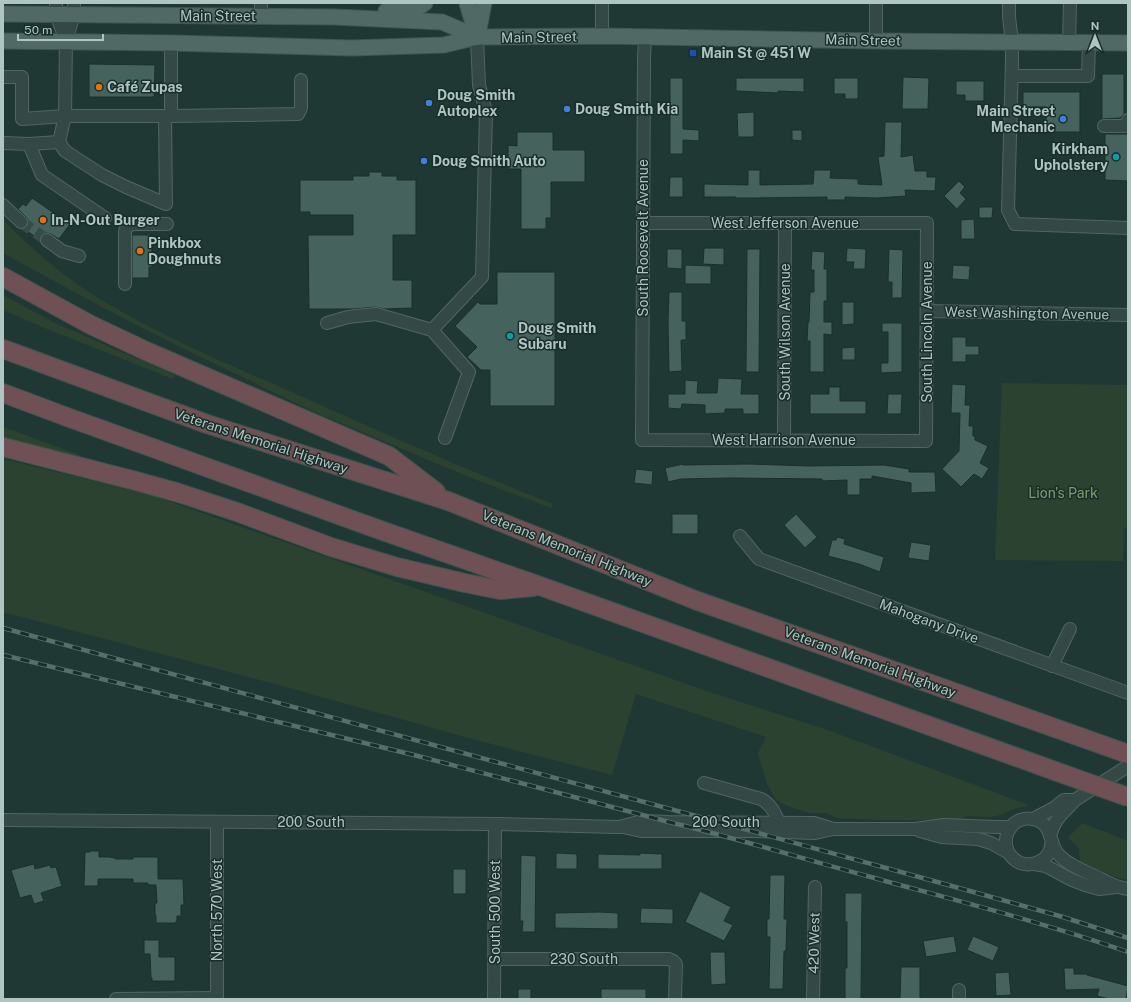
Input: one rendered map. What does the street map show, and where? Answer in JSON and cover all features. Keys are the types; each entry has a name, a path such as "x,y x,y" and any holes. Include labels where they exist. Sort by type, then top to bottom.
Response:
{"highway":[{"path":"3,272 34,294"},
{"path":"3,278 91,325 146,351 389,456 448,500"},
{"name":"Veterans Memorial Highway","path":"3,350 207,424 448,500 695,600 1128,754"},
{"path":"3,393 67,418 1128,797"},
{"path":"3,447 178,493 237,512 331,547 397,567 500,590 540,586"}],"main road":[{"path":"334,17 354,12 411,10 425,3"},
{"path":"467,3 477,37"},
{"path":"477,37 484,3"},
{"name":"Main Street","path":"3,14 56,8 261,9 334,17 442,22 477,37"},
{"name":"Main Street","path":"3,41 170,43 352,48 444,45 477,37 602,36 876,41 1128,43"}],"street":[{"path":"602,3 602,36"},
{"path":"876,3 876,41"},
{"path":"1009,3 1012,42 1012,76 1008,210 1015,224 1128,228"},
{"path":"1069,43 1070,3"},
{"path":"56,8 66,41"},
{"path":"74,8 66,41 65,116 59,142 65,151 102,175 166,204 170,43"},
{"path":"432,330 482,278 486,112 480,85 477,37"},
{"name":"South Roosevelt Avenue","path":"642,440 645,37"},
{"path":"1012,76 1088,76 1089,43"},
{"path":"3,77 22,78 22,118 65,116 298,114 301,108 301,80"},
{"path":"1104,126 1125,126 1128,120"},
{"path":"3,143 29,144 59,142"},
{"path":"29,144 42,175 105,218"},
{"path":"3,205 21,222"},
{"name":"West Jefferson Avenue","path":"644,223 927,223"},
{"name":"South Wilson Avenue","path":"784,440 785,223"},
{"name":"South Lincoln Avenue","path":"926,441 927,223"},
{"path":"125,284 124,232 127,226 134,224 167,224"},
{"path":"47,240 62,251 79,256"},
{"name":"West Washington Avenue","path":"927,311 1128,315"},
{"path":"327,323 348,317 376,314 432,330 469,372 446,438"},
{"name":"West Harrison Avenue","path":"642,440 926,441"},
{"name":"Mahogany Drive","path":"740,536 759,559 1128,693"},
{"path":"1052,666 1070,629"},
{"path":"1034,864 1043,859 1049,851 1053,826 1059,816 1075,800 1128,766"},
{"path":"704,783 767,802 771,806 779,822"},
{"path":"1033,819 1054,808 1064,800 1075,800"},
{"path":"1023,819 1033,819 1042,823 1049,831 1054,849 1058,856 1070,864 1123,888 1100,889 1072,880 1046,866 1024,864 1014,860 1008,852 1005,842 1007,832 1011,826 1023,819"},
{"name":"200 South","path":"3,820 495,824 620,827 641,831 754,831 815,833 833,829 915,829 944,825 997,828 1011,826"},
{"name":"200 South","path":"620,827 642,821 779,822 814,823 833,829"},
{"name":"North 570 West","path":"217,822 217,998"},
{"name":"South 500 West","path":"494,999 495,824"},
{"name":"200 South","path":"915,829 942,837 978,839 991,843 1008,852"},
{"name":"420 West","path":"813,999 815,887"},
{"name":"230 South","path":"495,959 669,959 676,964 675,999"},
{"path":"116,999 217,998"}],"green space":[{"path":"3,220 64,275 128,315 174,339 222,361 488,478 553,504 551,508 469,477 310,410 172,343 98,305 3,253"},
{"path":"3,295 55,323 175,375 173,379 3,310"},
{"name":"Lion's Park","path":"1002,383 1128,385 1128,527 1124,528 1123,561 995,560"},
{"path":"3,427 80,455 79,457 3,438"},
{"path":"3,459 157,497 715,694 822,728 1029,805 1014,809 1001,815 989,817 965,816 962,821 837,818 826,813 809,813 790,807 776,800 767,784 758,753 766,737 636,694 612,775 476,740 286,687 3,612"},
{"path":"1082,823 1128,841 1128,880 1115,877 1080,862 1079,848 1068,838"}],"building":[{"path":"89,64 155,65 154,97 89,97"},
{"path":"1102,74 1124,74 1124,114 1120,118 1102,119"},
{"path":"903,77 929,78 928,109 902,109"},
{"path":"670,78 683,78 683,129 699,130 699,141 683,140 683,154 670,154"},
{"path":"736,78 804,78 804,92 778,91 778,93 736,91"},
{"path":"834,78 858,78 858,99 845,99 845,94 834,94"},
{"path":"956,81 984,81 984,101 965,101 965,95 956,95"},
{"name":"Main Street Mechanic","path":"1023,92 1080,92 1080,132 1046,132 1046,107 1023,107"},
{"path":"754,112 754,137 738,137 737,113"},
{"path":"885,122 902,122 901,157 913,155 915,171 927,171 927,177 936,177 935,191 905,190 906,196 876,198 845,197 845,200 827,200 827,197 704,197 704,184 748,185 748,170 760,170 760,185 813,184 814,170 831,170 830,178 858,179 858,184 882,185 878,157 884,156"},
{"path":"792,130 802,130 802,141 792,140"},
{"path":"517,132 553,132 553,150 585,150 585,182 551,182 551,218 546,218 546,229 521,229 521,169 508,169 508,145 517,146"},
{"name":"Kirkham Upholstery","path":"1105,134 1128,134 1128,181 1105,180"},
{"path":"369,172 382,172 382,176 397,176 397,180 416,180 416,235 393,235 393,280 412,280 412,308 384,309 375,307 355,309 309,309 308,235 353,235 353,215 310,215 310,212 300,212 300,180 353,180 353,176 369,176"},
{"path":"670,177 683,177 683,197 669,197"},
{"path":"959,181 965,187 960,193 966,199 957,209 944,196"},
{"name":"In-N-Out Burger","path":"32,198 70,224 59,239 51,234 44,233 41,235 40,240 24,229 28,224 28,220 18,209 23,204 26,206"},
{"path":"979,207 993,207 992,218 979,218"},
{"path":"974,219 975,239 961,239 961,220"},
{"name":"Pinkbox Doughnuts","path":"132,235 152,235 152,267 149,267 149,278 132,278"},
{"path":"704,248 724,248 724,265 703,264"},
{"path":"847,248 866,249 865,269 853,269 854,262 846,262"},
{"path":"667,249 682,249 682,269 667,268"},
{"path":"747,249 760,249 759,372 746,372"},
{"path":"889,249 903,250 902,298 892,298 892,282 888,282"},
{"path":"812,251 825,252 824,269 827,269 827,301 824,301 824,322 832,322 832,335 824,334 824,372 810,372 810,341 807,341 810,292 814,292 814,270 811,270"},
{"path":"685,265 711,266 711,284 685,284"},
{"path":"953,265 970,266 969,280 952,279"},
{"name":"Doug Smith Subaru","path":"497,272 555,272 555,406 490,406 490,370 481,370 467,357 477,347 455,326 478,302 480,304 497,304"},
{"path":"669,292 682,292 682,321 686,321 686,340 681,340 682,371 669,372"},
{"path":"842,302 854,302 854,324 842,325"},
{"path":"882,323 902,323 902,372 881,373 881,363 888,363 888,332 882,332"},
{"path":"952,337 966,337 966,346 979,346 979,355 966,355 966,362 952,362"},
{"path":"855,347 855,360 842,360 842,348"},
{"path":"718,378 742,379 741,394 759,394 759,414 743,414 743,409 725,409 725,413 705,414 705,405 682,404 681,409 668,408 668,394 685,394 685,380 698,381 697,393 717,393"},
{"path":"952,384 966,385 965,405 970,405 969,426 973,426 973,436 975,436 975,440 988,446 980,463 989,468 982,479 974,474 961,487 942,469 959,451 960,413 951,413"},
{"path":"829,387 840,387 840,401 866,401 866,414 810,414 810,394 829,394"},
{"path":"888,394 902,394 901,414 887,414"},
{"path":"683,464 810,466 884,465 909,469 909,472 935,472 936,492 911,493 911,483 872,476 872,479 860,479 860,495 847,495 847,480 822,481 822,479 730,478 681,479 668,482 665,468"},
{"path":"636,469 653,471 652,485 634,483"},
{"path":"672,514 698,514 698,534 672,534"},
{"path":"796,514 817,537 805,548 784,525"},
{"path":"837,537 845,539 844,544 884,557 880,572 859,564 828,556 832,540 836,540"},
{"path":"911,542 931,545 929,561 908,558"},
{"path":"99,851 99,857 109,857 115,859 158,857 158,879 183,879 184,905 181,905 181,916 177,916 176,923 156,923 156,885 148,885 148,883 133,883 133,879 98,879 98,886 84,886 85,852"},
{"path":"556,853 577,854 577,869 556,869"},
{"path":"640,853 662,854 662,869 598,869 598,854 640,855"},
{"path":"521,855 536,856 535,932 522,932 523,921 520,921"},
{"path":"34,864 35,869 50,865 51,868 56,867 62,886 41,893 44,901 34,904 31,895 20,898 11,870"},
{"path":"453,869 466,869 466,894 453,894"},
{"path":"770,875 785,875 784,919 787,919 783,989 769,989 770,937 767,937 767,919 769,919"},
{"path":"700,891 731,907 724,921 733,925 724,941 685,922"},
{"path":"845,893 862,893 861,999 845,999 847,922 845,922"},
{"path":"641,908 673,909 673,924 640,923"},
{"path":"555,913 618,913 618,929 555,928"},
{"path":"954,936 957,952 926,957 923,941"},
{"path":"973,936 999,947 993,961 967,950"},
{"path":"144,940 159,940 159,957 175,957 175,981 152,981 150,954 144,954"},
{"path":"710,952 725,952 726,984 711,985"},
{"path":"901,967 920,967 920,999 900,999"},
{"path":"1064,968 1074,968 1074,974 1087,974 1128,986 1126,999 1109,999 1097,996 1099,989 1065,990"},
{"path":"1009,972 1011,995 996,996 995,973"},
{"path":"518,989 531,989 531,999 518,999"},
{"path":"601,989 646,989 646,999 601,999"}],"tunnel":[{"path":"21,222 47,240"}],"railway":[{"path":"3,628 941,883 1063,917 1128,938"},
{"path":"3,655 414,755 718,835 1031,921 1128,952"}],"place":[{"name":"Main St @ 451 W","path":"693,53"},
{"name":"Café Zupas","path":"99,87"},
{"name":"Doug Smith Autoplex","path":"429,103"},
{"name":"Doug Smith Kia","path":"567,109"},
{"name":"Main Street Mechanic","path":"1063,119"},
{"name":"Kirkham Upholstery","path":"1116,157"},
{"name":"Doug Smith Auto","path":"424,161"},
{"name":"In-N-Out Burger","path":"43,220"},
{"name":"Pinkbox Doughnuts","path":"140,251"},
{"name":"Doug Smith Subaru","path":"510,336"}]}
